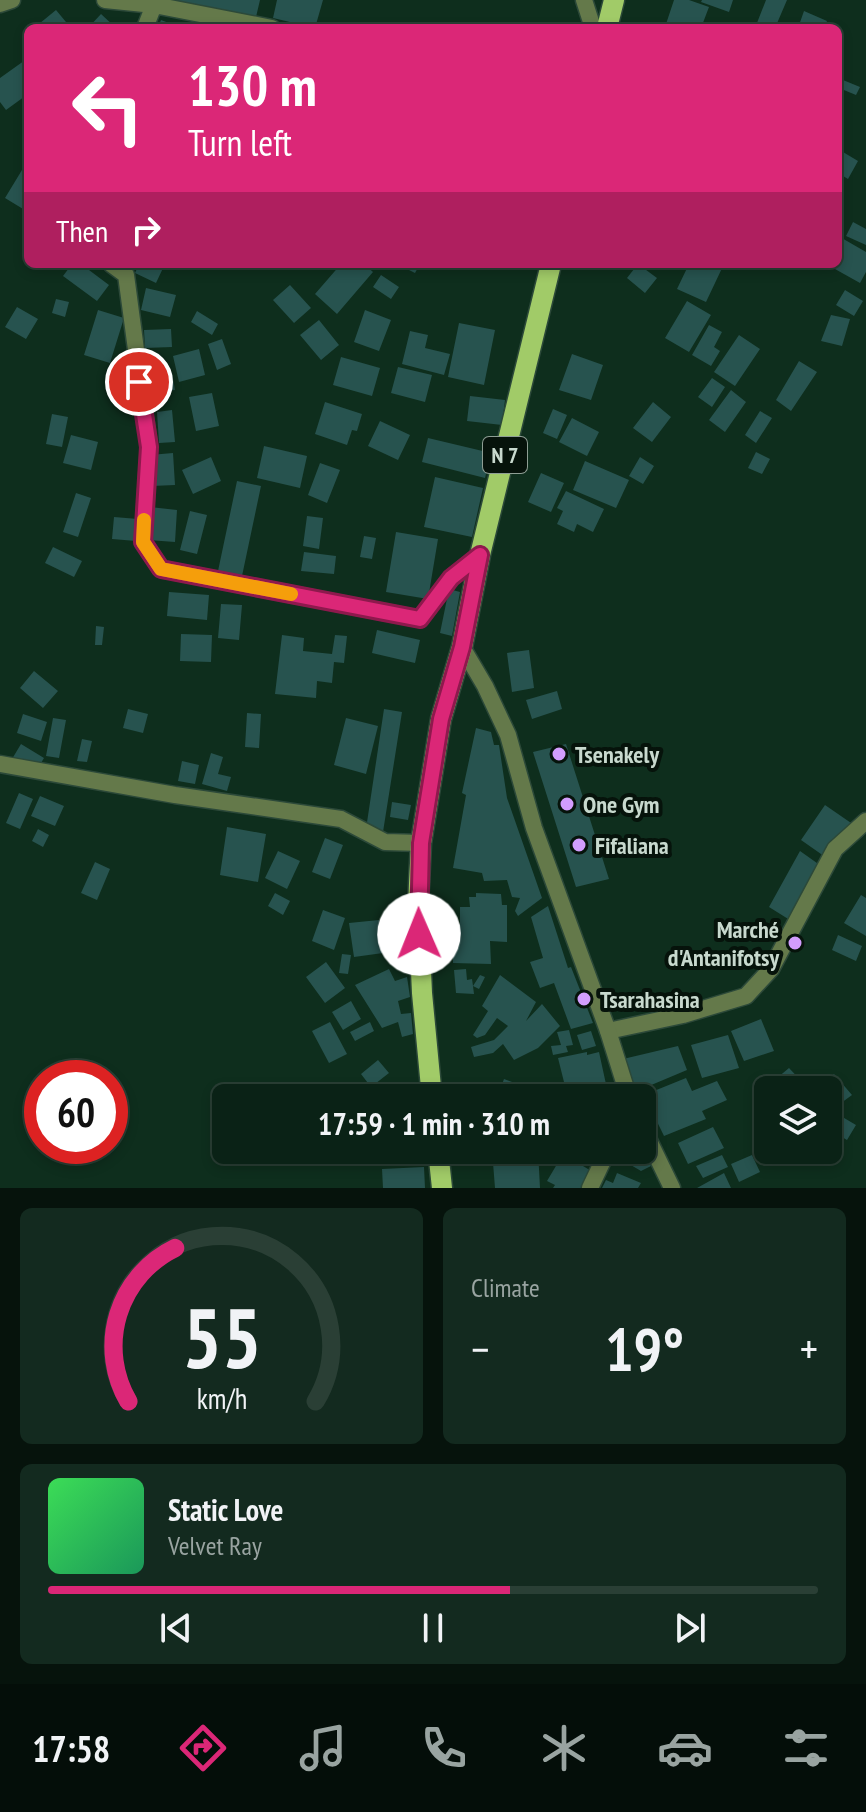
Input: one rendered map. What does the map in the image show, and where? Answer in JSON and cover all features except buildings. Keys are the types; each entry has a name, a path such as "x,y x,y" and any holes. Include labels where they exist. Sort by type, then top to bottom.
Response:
{"main road":[{"path":"608,24 614,0"},
{"name":"N 7","path":"431,1084 418,904 421,843 441,719 462,647 480,555 550,268"},
{"path":"439,1164 442,1188"}],"street":[{"path":"0,4 12,0"},
{"path":"105,0 154,5 251,24"},
{"path":"584,0 592,24"},
{"path":"147,24 154,5"},
{"path":"116,268 126,275 149,447 143,542 161,569 420,619 451,578 480,555"},
{"path":"462,647 508,735 534,828 608,1031 621,1084"},
{"path":"0,764 175,795 341,819 385,842 421,843"},
{"path":"608,1031 683,1015 746,996 771,969 835,849 866,821"},
{"path":"656,1155 672,1188"},
{"path":"590,1188 601,1164"}],"slow traffic":[{"path":"144,520 143,542 161,569 291,594"}],"place":[{"name":"Tsenakely","path":"559,754"},
{"name":"One Gym","path":"567,804"},
{"name":"Fifaliana","path":"579,845"},
{"name":"Marché d'Antanifotsy","path":"795,943"},
{"name":"Tsarahasina","path":"584,999"}],"route":[{"path":"139,382 149,447 143,542 161,569 420,619 451,578 480,555 462,647 441,719 421,843 419,934"}]}
